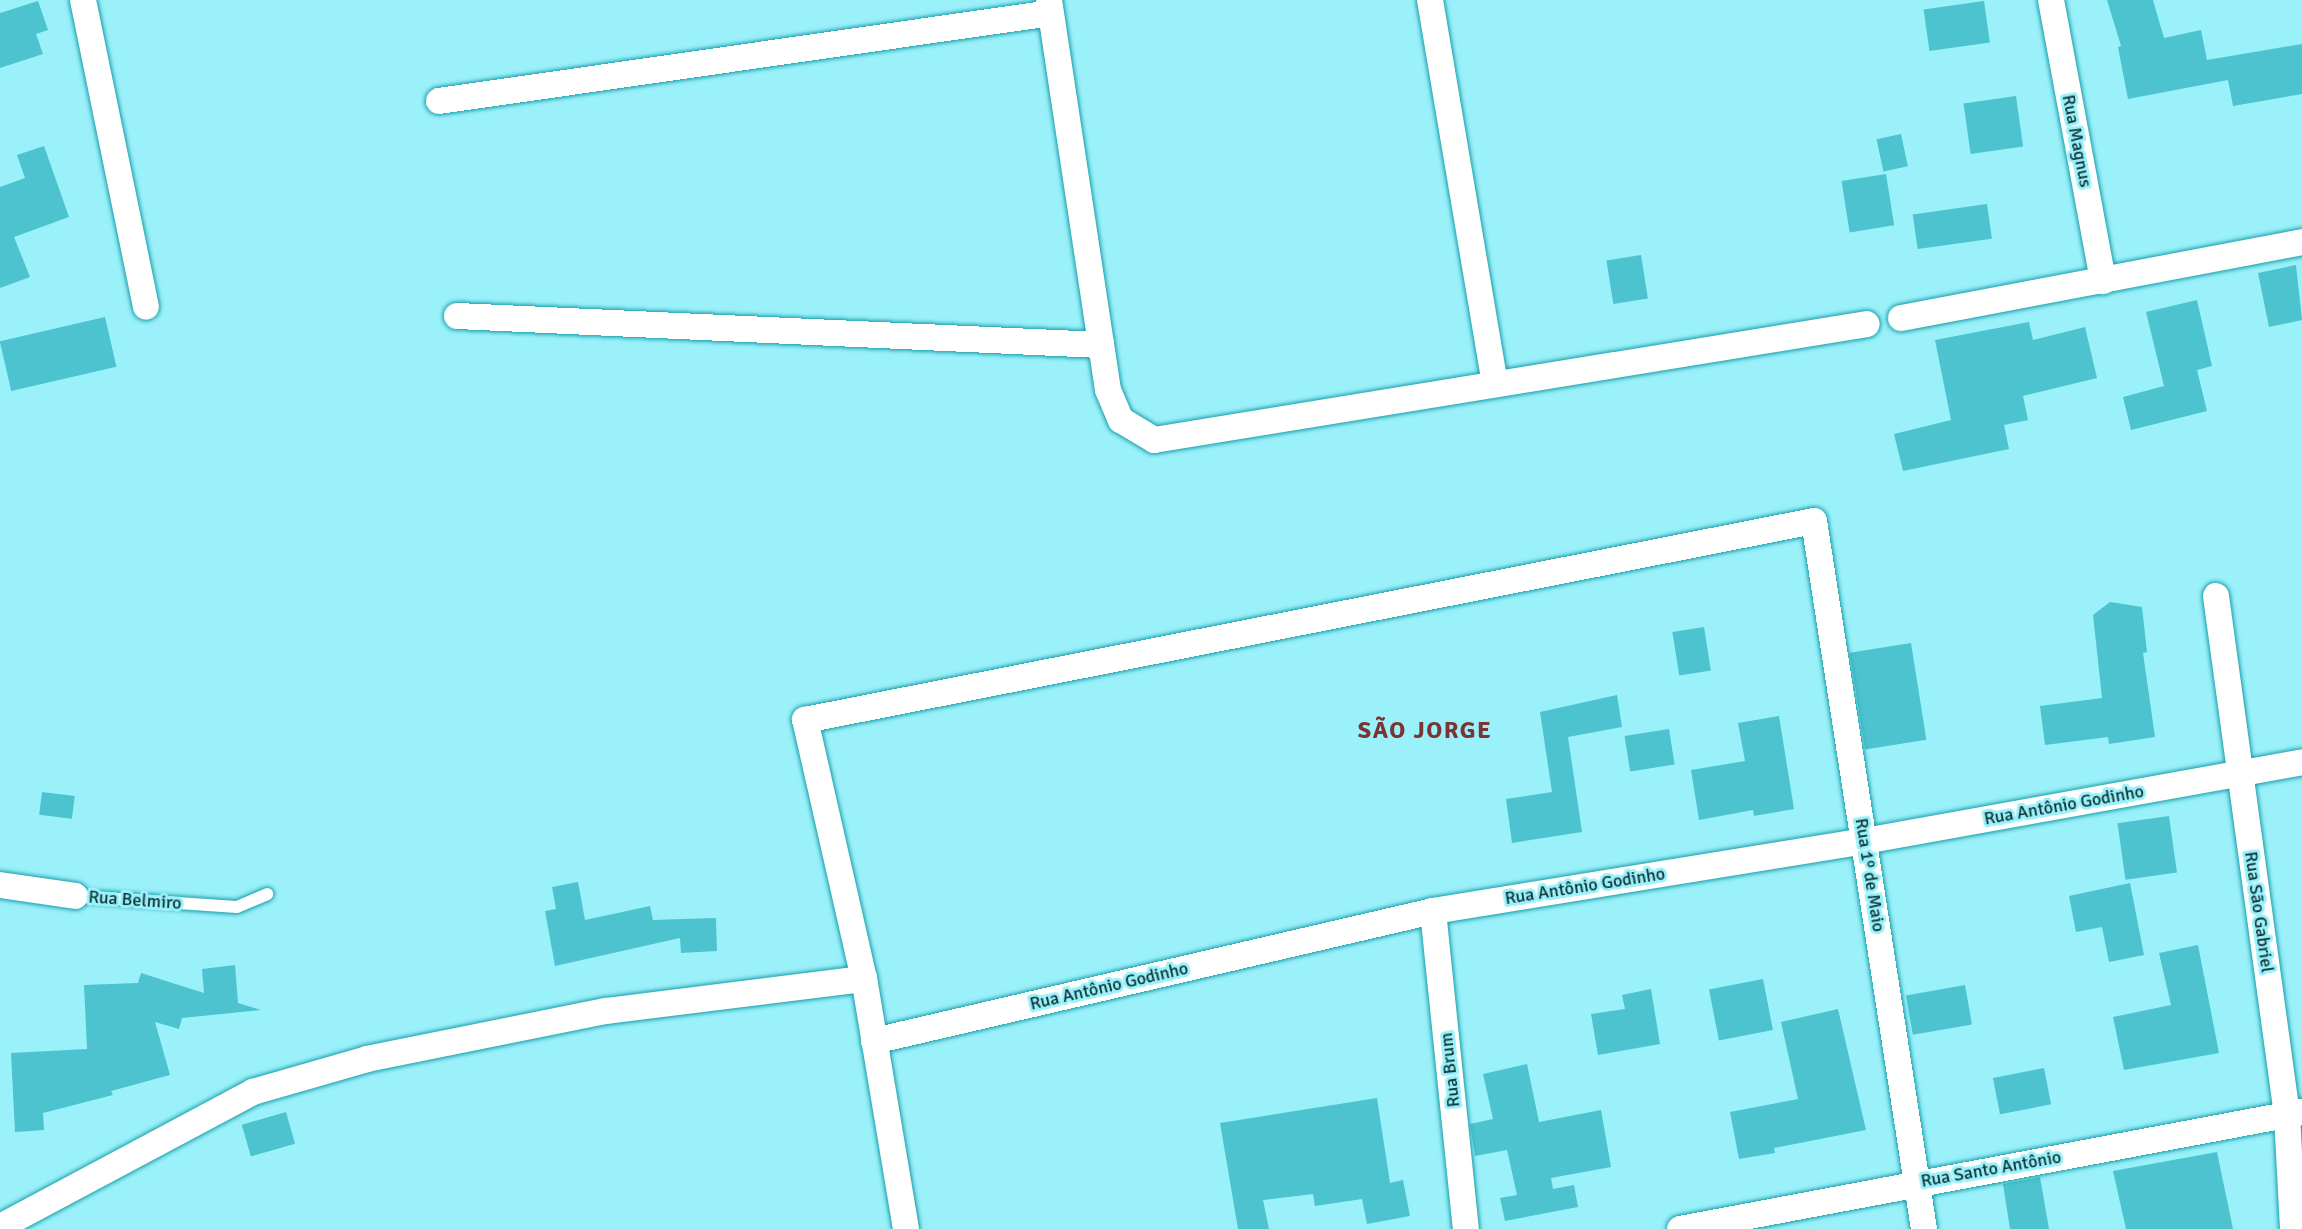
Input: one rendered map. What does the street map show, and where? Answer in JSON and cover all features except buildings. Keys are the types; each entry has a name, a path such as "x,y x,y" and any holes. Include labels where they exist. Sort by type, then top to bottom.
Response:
{"street":[{"path":"83,0 146,307"},
{"path":"1430,0 1495,384"},
{"name":"Rua Magnus","path":"2050,0 2103,281"},
{"path":"439,101 1050,7 1108,390 1121,420 1154,440 1867,324"},
{"path":"1900,318 2302,242"},
{"path":"457,316 1101,345"},
{"name":"Rua 1º de Maio","path":"864,979 805,720 1814,522 1924,1229"},
{"name":"Rua São Gabriel","path":"2217,596 2240,774 2295,1114 2293,1229"},
{"name":"Rua Antônio Godinho","path":"874,1041 1433,911 1865,841 2302,762"},
{"name":"Rua Belmiro","path":"0,885 75,896"},
{"name":"Rua Brum","path":"1433,911 1466,1229"},
{"path":"0,1227 253,1092 367,1059 606,1011 864,979 906,1229"},
{"name":"Rua Santo Antônio","path":"1680,1229 2295,1114"}],"lane":[{"name":"Rua Belmiro","path":"75,896 237,907 267,894"}],"district":[{"name":"SÃO JORGE","path":"1425,731"}]}
